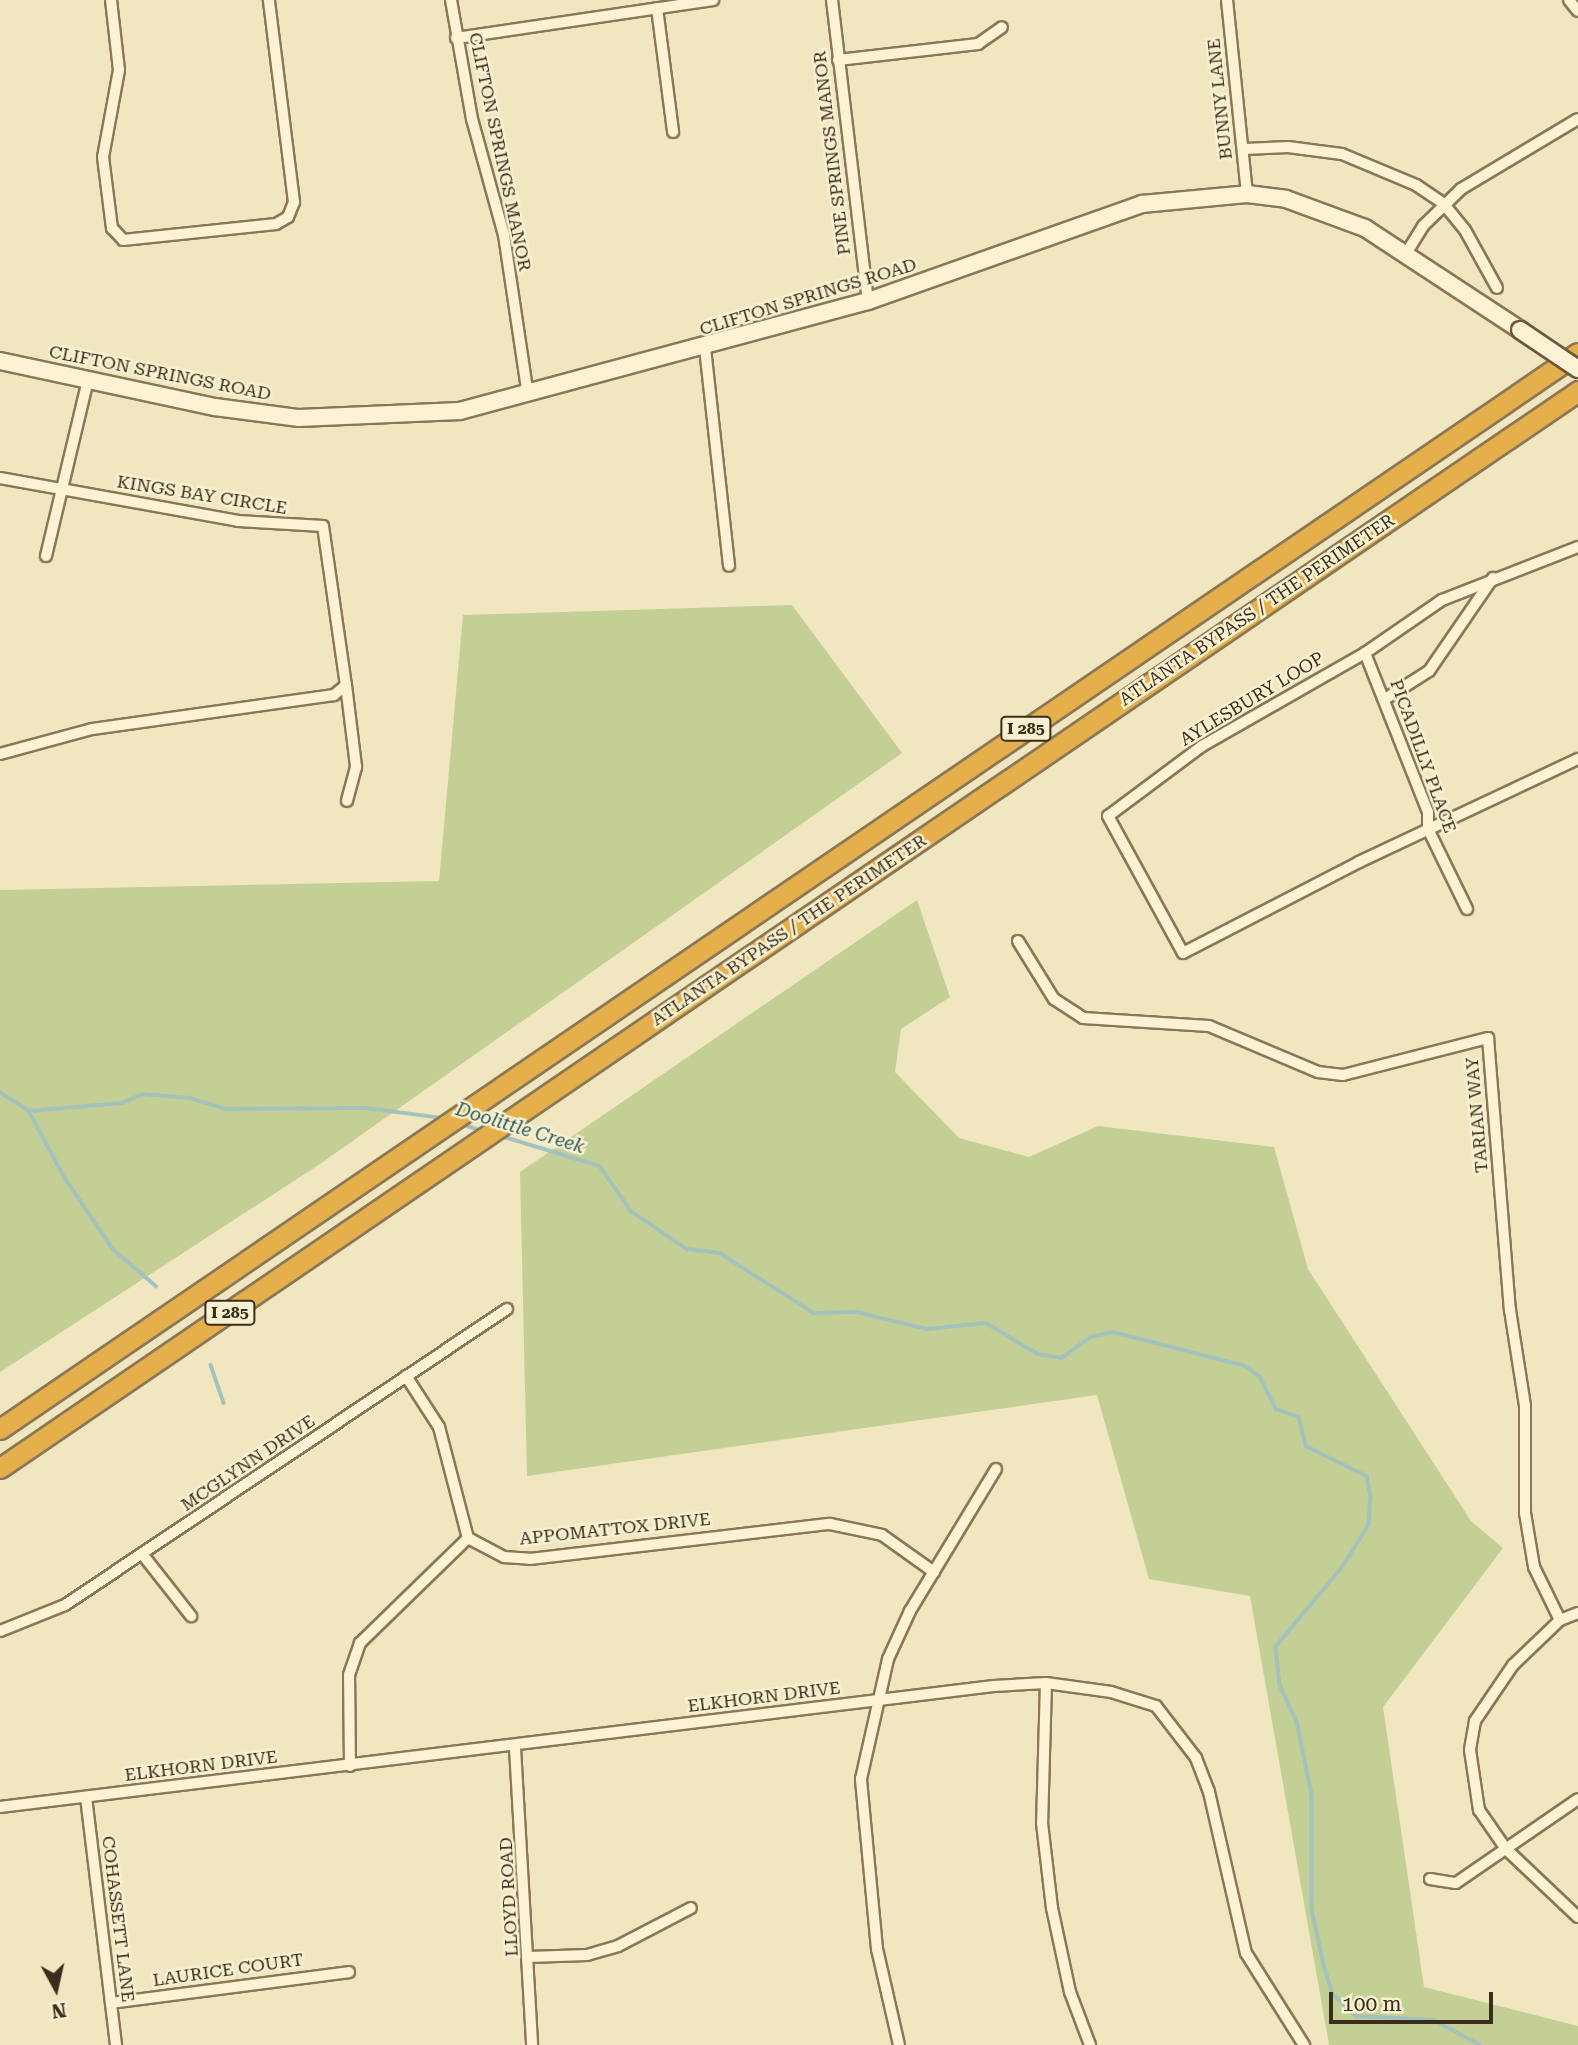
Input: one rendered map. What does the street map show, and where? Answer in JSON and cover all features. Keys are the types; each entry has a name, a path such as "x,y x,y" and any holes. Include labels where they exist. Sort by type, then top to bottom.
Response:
{"highway":[{"name":"ATLANTA BYPASS / THE PERIMETER","path":"0,1429 1578,353"},
{"name":"ATLANTA BYPASS / THE PERIMETER","path":"0,1468 1578,391"}],"street":[{"path":"111,0 119,71 103,157 112,228 123,240 276,224 288,217 294,202 270,0"},
{"name":"CLIFTON SPRINGS MANOR","path":"451,0 456,38 503,236 528,395"},
{"path":"456,38 713,0"},
{"name":"PINE SPRINGS MANOR","path":"832,0 868,301"},
{"name":"BUNNY LANE","path":"1227,0 1245,149 1247,194"},
{"path":"1569,0 1578,11"},
{"path":"657,8 673,132"},
{"path":"838,60 978,44 1002,27"},
{"path":"1407,251 1443,203 1578,120"},
{"path":"1245,149 1288,147 1342,154 1380,166 1443,203 1497,288"},
{"name":"CLIFTON SPRINGS ROAD","path":"0,361 215,407 299,418 460,411 705,348 868,301 1119,210 1193,196 1247,194 1326,212 1407,251 1578,369"},
{"path":"705,348 729,566"},
{"path":"47,556 88,380"},
{"name":"KINGS BAY CIRCLE","path":"0,478 238,521 323,526 356,767 347,801"},
{"name":"AYLESBURY LOOP","path":"1578,547 1494,576 1442,600 1365,653 1202,746 1108,816 1183,953 1428,829 1578,759"},
{"path":"1385,699 1429,671 1494,576"},
{"name":"PICADILLY PLACE","path":"1365,653 1428,812 1428,829 1467,909"},
{"path":"0,754 92,729 334,695 346,685"},
{"name":"TARIAN WAY","path":"1018,941 1054,999 1083,1018 1209,1026 1318,1072 1343,1075 1488,1038 1510,1310 1525,1406 1525,1513 1534,1567 1560,1620"},
{"name":"MCGLYNN DRIVE","path":"0,1631 65,1605 507,1309"},
{"path":"351,1766 347,1699 360,1643 468,1538 439,1427 406,1376"},
{"path":"899,2045 877,1949 863,1834 861,1779 876,1700 910,1611 996,1469"},
{"name":"APPOMATTOX DRIVE","path":"468,1538 503,1557 530,1559 830,1524 882,1535 933,1572"},
{"path":"143,1555 191,1616"},
{"path":"1578,1614 1560,1620 1513,1665 1475,1721 1469,1750 1473,1796 1506,1849 1578,1917"},
{"path":"1046,1684 1042,1823 1052,1908 1070,1992 1090,2045"},
{"name":"ELKHORN DRIVE","path":"0,1807 515,1748 876,1700 1046,1684 1111,1692 1156,1706 1177,1728 1209,1792 1246,1953 1304,2045"},
{"name":"LLOYD ROAD","path":"515,1748 532,2045"},
{"name":"COHASSETT LANE","path":"86,1797 116,2045"},
{"path":"1430,1879 1456,1883 1578,1799"},
{"path":"529,1957 587,1955 618,1946 691,1909"},
{"name":"LAURICE COURT","path":"111,2003 349,1972"}],"green space":[{"path":"792,605 902,753 320,1164 0,1372 0,890 439,881 463,615"},
{"path":"917,900 950,997 901,1029 895,1072 959,1138 1029,1157 1098,1126 1274,1147 1308,1269 1471,1521 1503,1548 1383,1707 1424,1987 1578,2026 1578,2045 1329,2045 1250,1596 1149,1579 1097,1395 527,1476 520,1172"}],"waterway":[{"name":"Doolittle Creek","path":"0,1092 29,1111 122,1103 143,1094 190,1098 225,1109 366,1108 443,1118"},
{"path":"29,1111 65,1178 113,1249 156,1286"},
{"name":"Doolittle Creek","path":"461,1124 483,1131"},
{"name":"Doolittle Creek","path":"501,1136 600,1166 631,1211 687,1249 720,1253 814,1313 857,1312 927,1329 986,1323 1038,1354 1062,1358 1091,1337 1113,1332 1245,1366 1260,1377 1276,1409 1299,1417 1306,1446 1367,1476 1371,1496 1369,1525 1342,1568 1276,1647 1280,1685 1297,1722 1312,1795 1312,1910 1333,1994 1356,2016 1434,2020 1480,2045"},
{"path":"211,1365 224,1403"}]}
